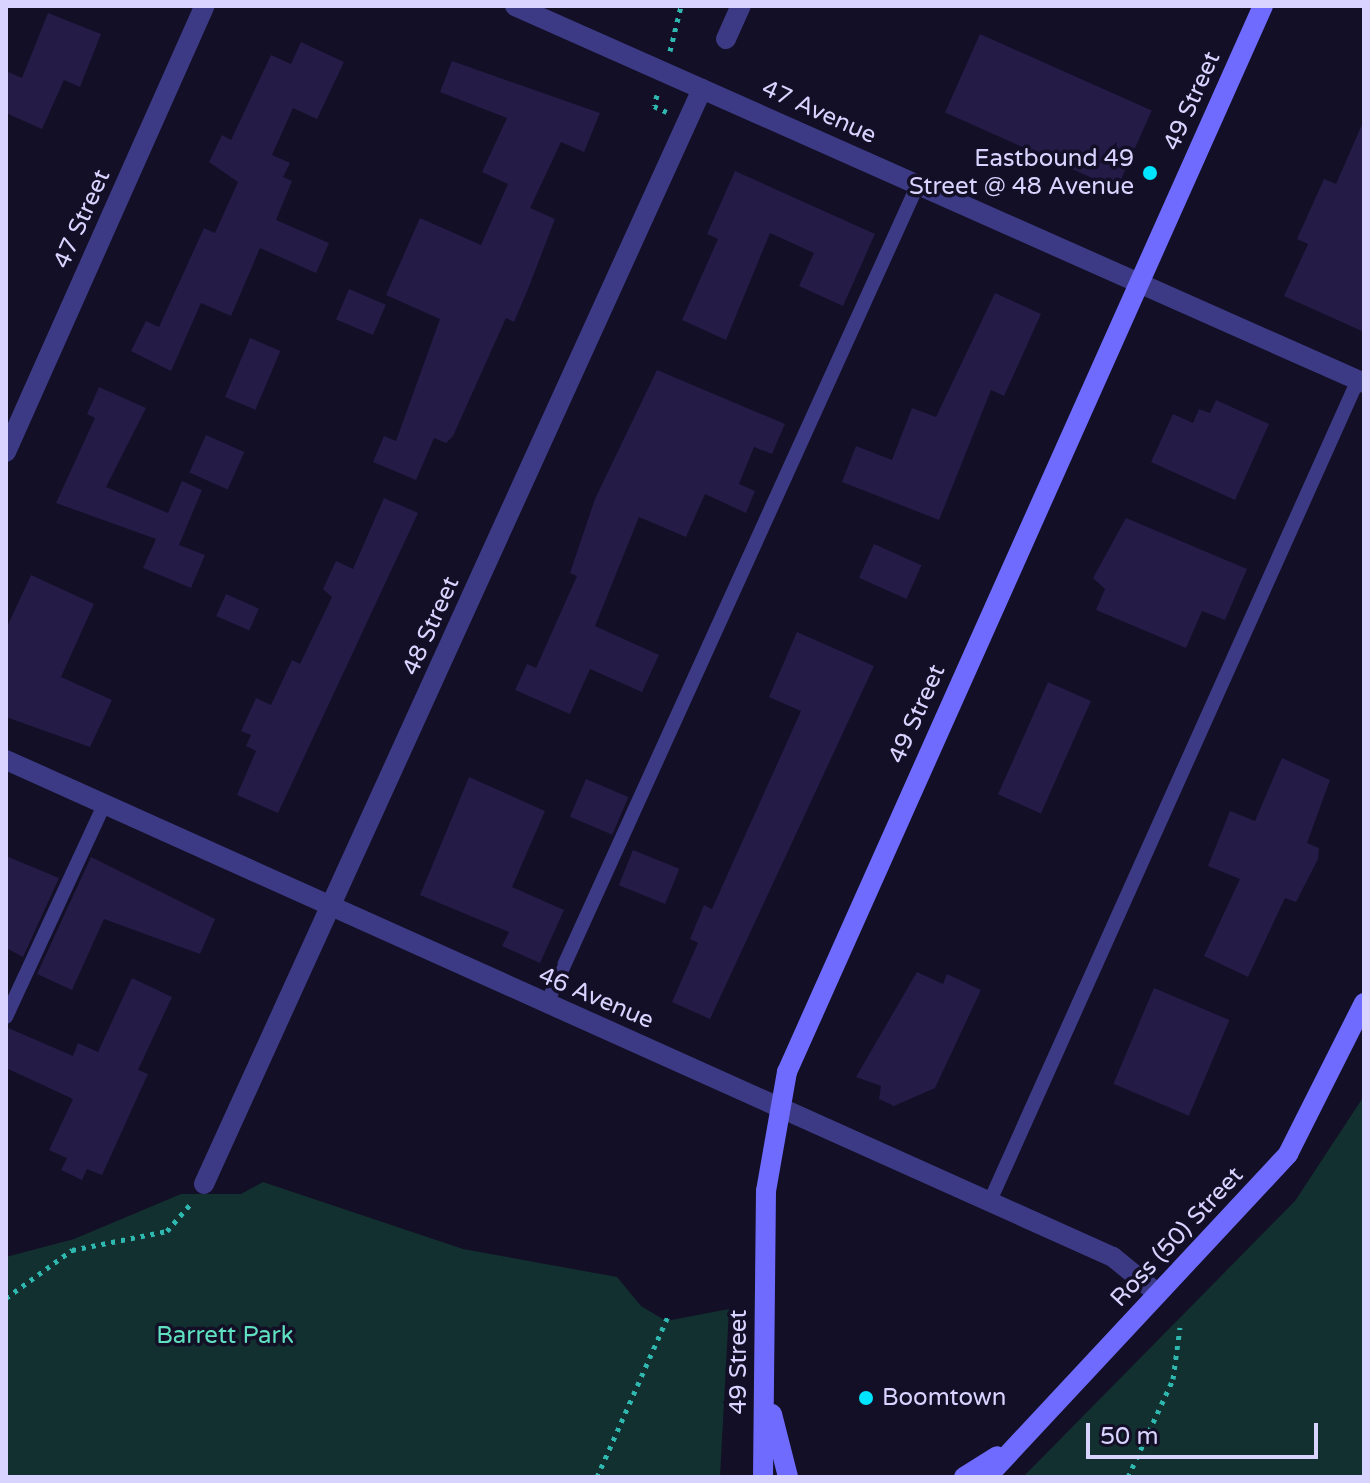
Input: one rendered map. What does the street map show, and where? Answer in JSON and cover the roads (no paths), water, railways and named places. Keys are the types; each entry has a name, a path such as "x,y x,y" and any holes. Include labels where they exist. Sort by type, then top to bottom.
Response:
{"main road":[{"name":"49 Street","path":"763,1477 767,1391 766,1191 778,1104 810,1013 1263,6"},
{"name":"Ross (50) Street","path":"987,1477 1288,1154 1363,1008"},
{"path":"767,1391 788,1477"},
{"path":"964,1477 1024,1440"}],"street":[{"name":"47 Street","path":"6,452 205,6"},
{"name":"47 Avenue","path":"515,6 1361,381"},
{"path":"726,39 741,6"},
{"name":"48 Street","path":"204,1184 702,89"},
{"name":"46 Avenue","path":"6,760 546,1005 778,1104 1123,1262 1158,1294"}],"lane":[{"path":"546,1005 918,184"},
{"path":"990,1201 1361,381"},
{"path":"6,1017 104,805"}],"place":[{"name":"Eastbound 49 Street @ 48 Avenue","path":"1150,173"},
{"name":"Boomtown","path":"866,1398"}],"park label":[{"name":"Barrett Park","path":"225,1336"}]}
